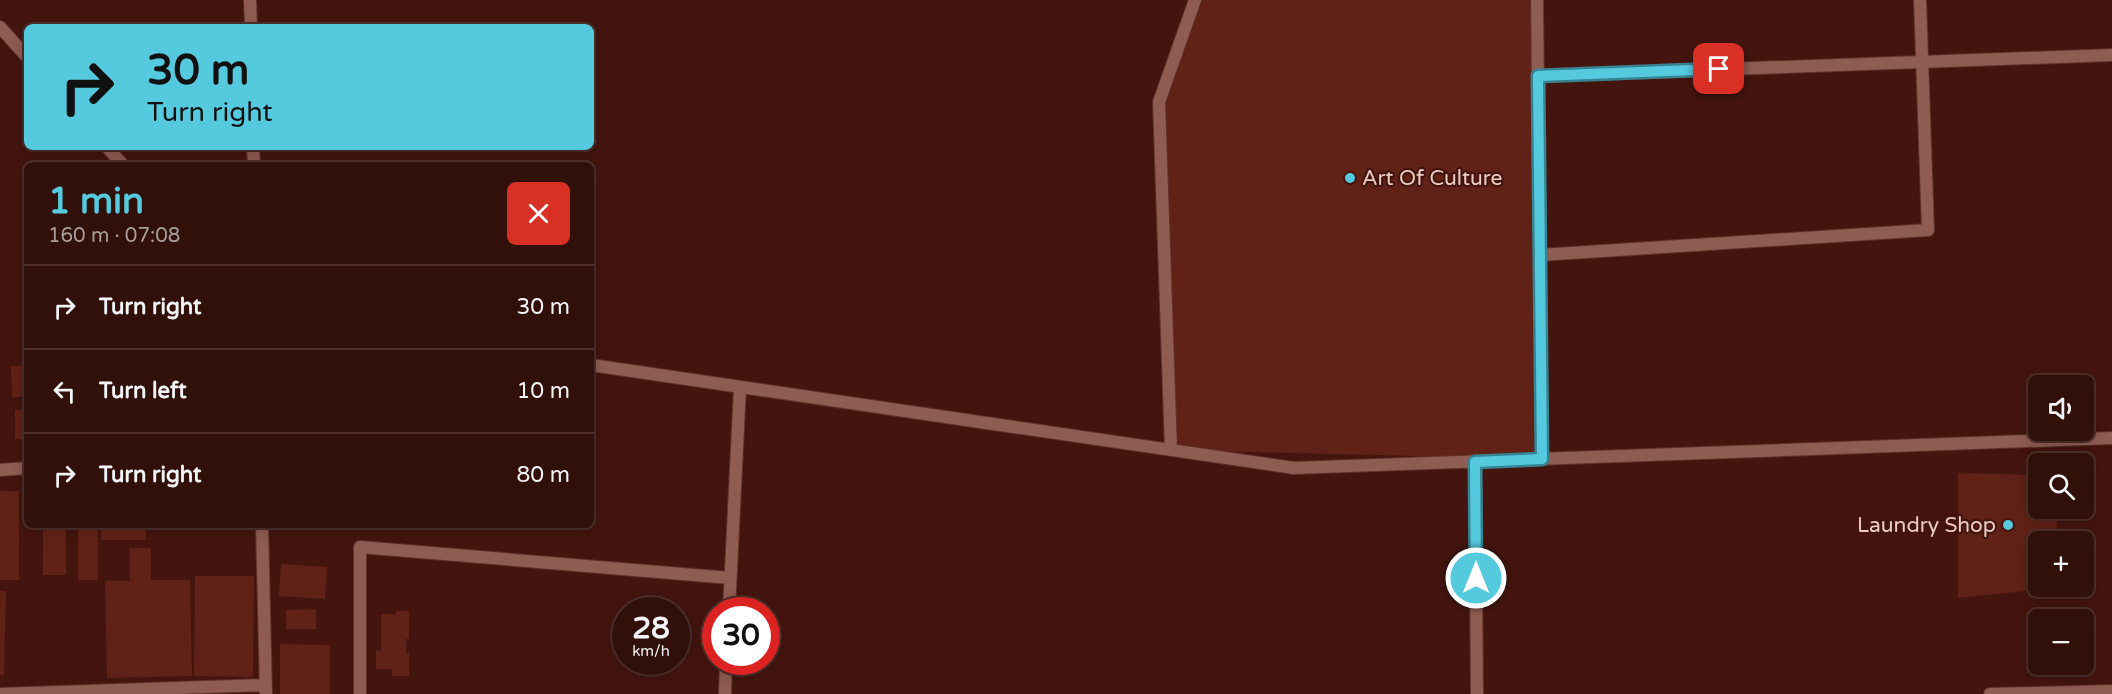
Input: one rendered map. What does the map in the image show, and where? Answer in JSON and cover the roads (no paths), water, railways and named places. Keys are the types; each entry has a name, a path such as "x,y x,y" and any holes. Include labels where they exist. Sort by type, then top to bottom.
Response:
{"street":[{"path":"250,0 251,24"},
{"path":"1171,450 1159,102 1195,0"},
{"path":"1537,0 1542,459"},
{"path":"1539,255 1928,230 1924,62 1920,0"},
{"path":"0,27 24,54"},
{"path":"1538,76 2112,55"},
{"path":"110,150 120,162"},
{"path":"594,365 1294,468 2112,438"},
{"path":"729,597 740,387"},
{"path":"1475,462 1477,694"},
{"path":"0,470 24,468"},
{"path":"0,693 266,689 262,528"},
{"path":"360,694 360,548 730,579"},
{"path":"725,694 726,675"},
{"path":"1990,694 2112,691"}],"place":[{"name":"Art Of Culture","path":"1350,178"},
{"name":"Laundry Shop","path":"2008,525"}]}
